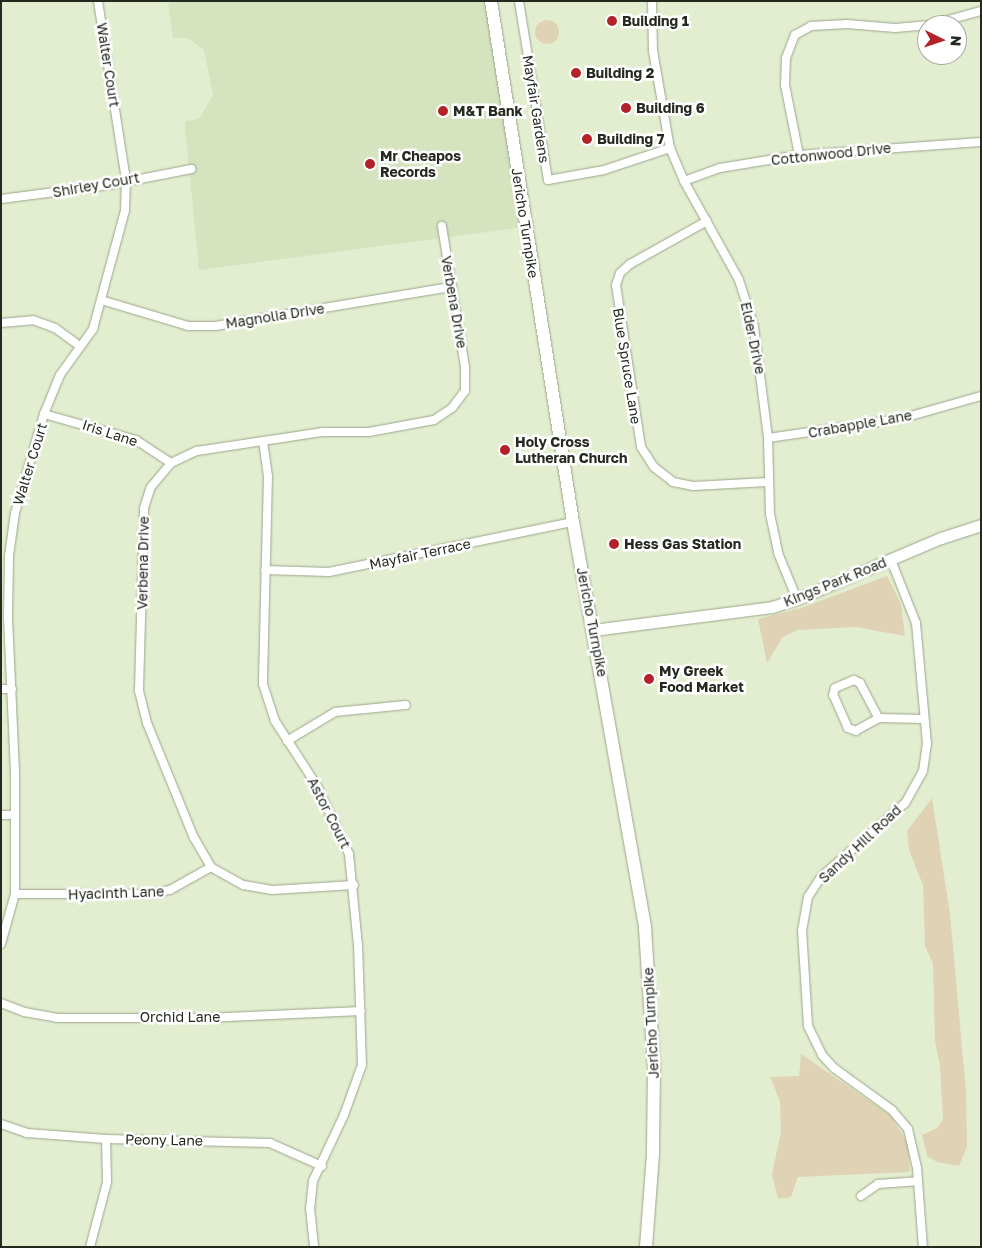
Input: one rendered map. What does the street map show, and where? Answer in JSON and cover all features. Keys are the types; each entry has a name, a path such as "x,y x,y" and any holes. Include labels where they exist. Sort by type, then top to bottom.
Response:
{"main road":[{"name":"Jericho Turnpike","path":"491,1 573,522 636,863 650,979 654,1107 646,1247"}],"street":[{"name":"Walter Court","path":"1,944 14,894 15,814 8,615 10,547 15,512 44,414 60,375 93,329 125,210 126,180 98,1"},
{"name":"Mayfair Gardens","path":"519,1 548,180 604,170 670,148"},
{"name":"Elder Drive","path":"652,1 653,51 670,148 684,181 739,280 754,327 768,438 768,482 778,553 797,599"},
{"path":"799,154 786,85 786,58 795,35 811,26 847,24 894,28 930,24 981,11"},
{"name":"Cottonwood Drive","path":"684,181 720,168 799,154 981,142"},
{"name":"Shirley Court","path":"1,199 191,169"},
{"name":"Blue Spruce Lane","path":"707,221 630,264 620,273 616,285 641,447 654,467 673,482 693,486 768,482"},
{"name":"Verbena Drive","path":"210,867 169,780 147,723 139,690 144,508 151,486 171,463 197,451 322,432 369,432 434,420 452,408 465,391 465,367 442,226"},
{"name":"Magnolia Drive","path":"101,300 188,326 215,326 451,286"},
{"path":"1,323 33,320 55,328 80,346"},
{"name":"Crabapple Lane","path":"768,438 900,419 981,396"},
{"name":"Iris Lane","path":"44,414 136,440 171,463"},
{"name":"Astor Court","path":"263,441 268,476 263,684 266,703 287,741 317,786 350,854 354,885 362,1065 358,1083 322,1166 313,1181 310,1208 314,1247"},
{"name":"Mayfair Terrace","path":"265,570 329,572 573,522"},
{"name":"Kings Park Road","path":"594,630 772,607 797,599 941,538 981,525"},
{"name":"Sandy Hill Road","path":"891,560 916,623 927,755 916,787 905,803 821,877 808,897 802,930 808,1026 813,1039 834,1068 903,1121 912,1139 923,1247"},
{"path":"879,718 860,683 854,680 835,688 833,695 848,728 856,731 879,718 924,719"},
{"path":"1,689 12,689"},
{"path":"287,741 335,712 406,705"},
{"path":"1,815 15,814"},
{"path":"210,867 243,885 272,890 354,885"},
{"name":"Hyacinth Lane","path":"14,894 152,894 170,890 210,867"},
{"name":"Orchid Lane","path":"1,1003 24,1012 57,1018 205,1018 361,1011"},
{"name":"Peony Lane","path":"1,1124 27,1133 106,1139 270,1142 322,1166"},
{"path":"90,1247 107,1182 106,1139"},
{"path":"861,1196 878,1184 917,1181"}],"shaded area":[{"path":"168,1 491,1 525,227 199,270 185,121 199,119 213,95 204,50 188,38 173,38"},
{"path":"547,20 552,21 558,27 558,37 552,43 547,44 542,43 536,37 535,32 536,27 542,21"},
{"path":"887,576 901,604 905,636 856,627 797,630 783,637 767,663 758,619 801,608"},
{"path":"932,798 950,914 966,1092 967,1147 959,1166 937,1162 927,1156 922,1135 937,1128 943,1120 940,1066 935,1040 933,964 925,946 923,885 909,850 907,831"},
{"path":"801,1054 890,1115 908,1143 910,1172 798,1177 791,1197 778,1199 772,1174 781,1132 780,1101 770,1077 799,1076"}],"place":[{"name":"Building 1","path":"612,21"},
{"name":"Building 2","path":"576,73"},
{"name":"Building 6","path":"626,108"},
{"name":"M&T Bank","path":"443,111"},
{"name":"Building 7","path":"587,139"},
{"name":"Mr Cheapos Records","path":"370,164"},
{"name":"Holy Cross Lutheran Church","path":"505,450"},
{"name":"Hess Gas Station","path":"614,544"},
{"name":"My Greek Food Market","path":"649,679"}]}
